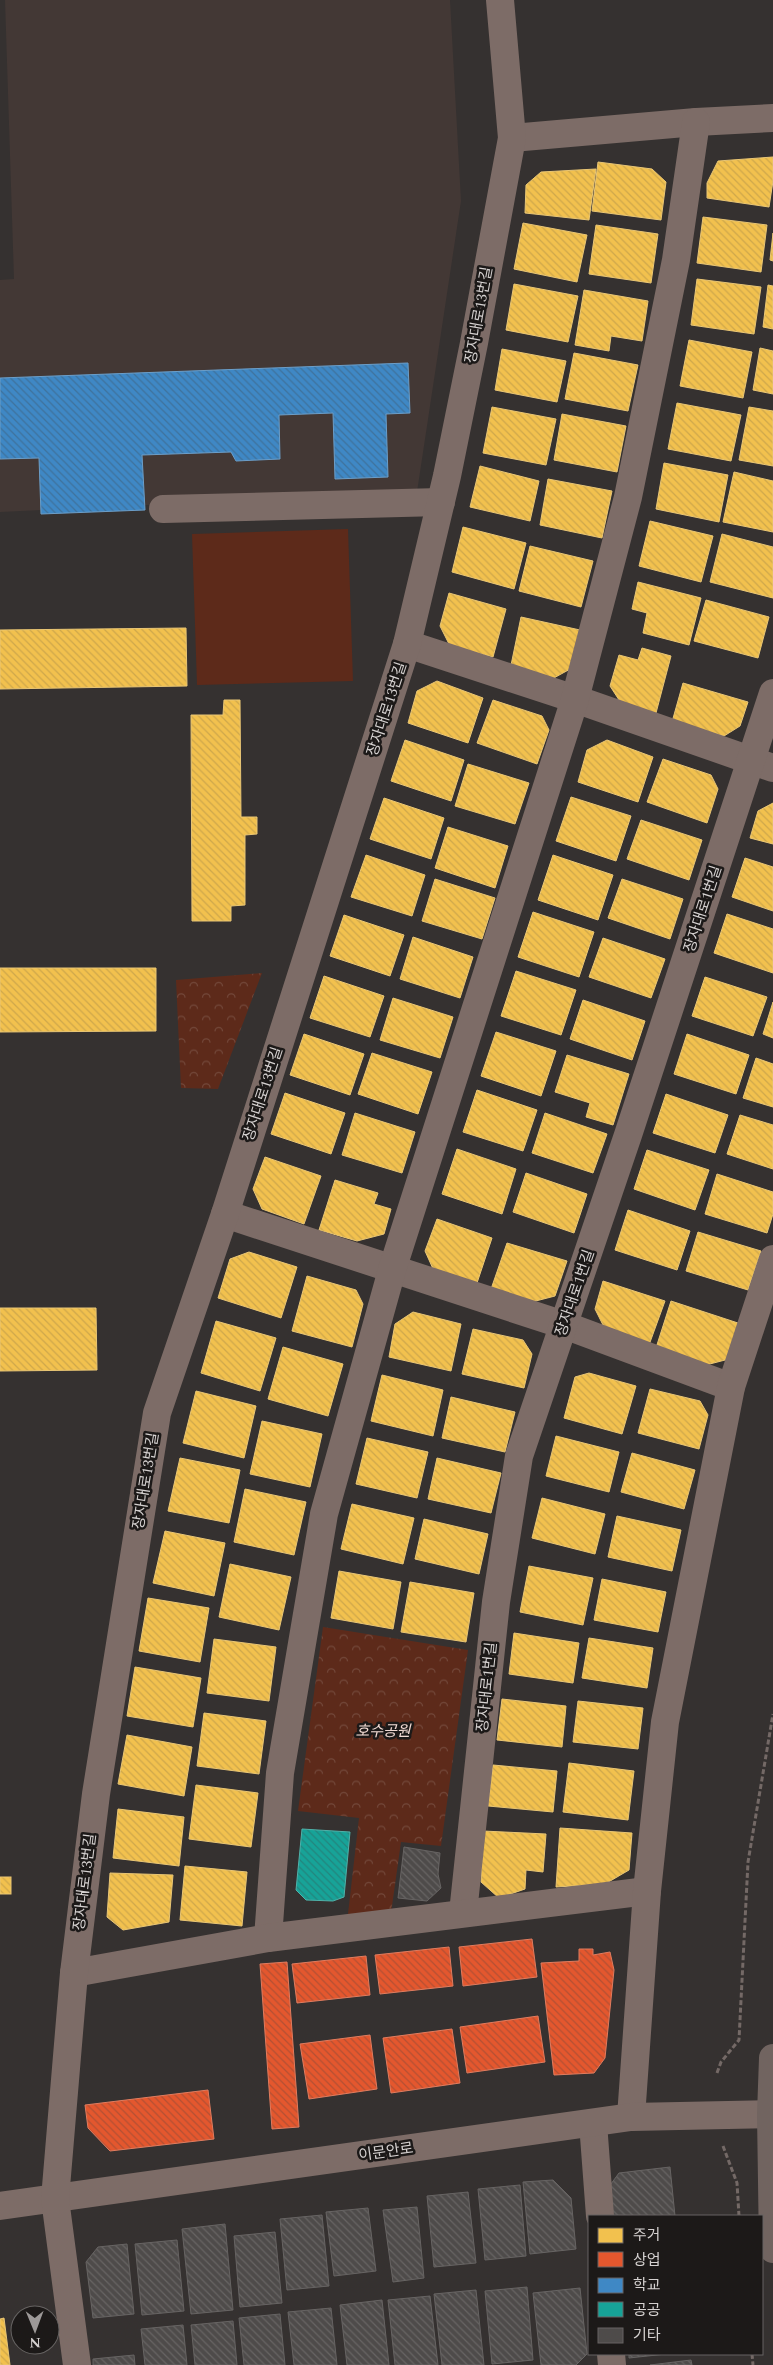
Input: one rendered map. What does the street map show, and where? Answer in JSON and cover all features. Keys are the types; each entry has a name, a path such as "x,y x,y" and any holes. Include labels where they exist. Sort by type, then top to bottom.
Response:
{"main road":[{"path":"773,2058 773,2249"}],"street":[{"name":"장자대로13번길","path":"77,2365 55,2199 74,1973 96,1794 157,1413 225,1214 407,644 441,502 474,343 512,138 500,0"},
{"path":"512,138 696,122 773,118"},
{"path":"268,1938 280,1773 324,1514 392,1270 575,699 628,497 676,260 696,122"},
{"path":"162,509 441,502"},
{"path":"407,644 575,699 763,764"},
{"name":"장자대로1번길","path":"463,1913 496,1602 519,1456 763,764 773,693"},
{"path":"225,1214 564,1325 731,1387"},
{"path":"631,2117 647,1891 666,1722 731,1387 773,1259"},
{"path":"74,1973 268,1938 647,1891"},
{"name":"이문안로","path":"0,2206 631,2117 772,2114"},
{"path":"592,2123 600,2215"}],"path":[{"path":"717,2073 721,2062 739,2040 748,1862 773,1714"},
{"path":"722,2143 737,2183 740,2215"}],"shaded area":[{"path":"5,0 450,0 461,201 417,492 0,512 0,280 14,279"}],"green space":[{"path":"348,529 353,681 197,685 192,534"},
{"path":"262,973 218,1089 181,1088 176,980"},
{"name":"호수공원","path":"323,1627 468,1650 441,1846 401,1842 391,1913 348,1914 359,1818 298,1811"}],"building: 주거":[{"path":"773,157 773,181 769,207 707,198 707,183 718,161"},
{"path":"598,162 652,169 666,182 661,220 592,211"},
{"path":"596,169 589,220 525,213 526,185 541,172"},
{"path":"703,217 767,225 761,272 697,263"},
{"path":"523,223 587,235 577,282 514,269"},
{"path":"596,225 658,234 651,283 589,274"},
{"path":"773,233 773,261 770,260"},
{"path":"697,279 761,287 754,334 691,325"},
{"path":"514,284 578,296 568,342 506,330"},
{"path":"768,285 773,286 773,329 763,327"},
{"path":"584,290 648,301 642,341 611,336 609,351 575,345"},
{"path":"689,340 752,352 743,398 680,386"},
{"path":"760,348 773,351 773,394 753,390"},
{"path":"502,349 566,361 557,402 495,390"},
{"path":"574,353 638,365 628,411 565,399"},
{"path":"677,403 741,415 731,461 668,449"},
{"path":"492,407 556,419 546,465 483,453"},
{"path":"749,407 773,411 773,466 739,460"},
{"path":"562,414 626,426 617,472 554,460"},
{"path":"664,463 728,475 719,522 656,509"},
{"path":"480,466 539,481 530,521 470,507"},
{"path":"734,472 773,481 773,532 723,522"},
{"path":"548,479 612,491 602,538 540,525"},
{"path":"650,521 713,536 701,582 639,566"},
{"path":"463,527 526,543 514,589 452,572"},
{"path":"722,534 773,547 773,598 710,582"},
{"path":"530,546 593,561 581,607 519,591"},
{"path":"638,582 701,598 689,645 643,633 647,613 632,609"},
{"path":"449,593 506,609 493,657 450,646 440,626"},
{"path":"706,600 769,617 758,658 694,641"},
{"path":"521,617 580,630 572,668 552,679 510,670"},
{"path":"186,628 187,686 0,689 0,630"},
{"path":"642,648 671,656 656,713 621,703 610,686 619,655 638,660"},
{"path":"437,681 483,698 468,743 408,723 417,691"},
{"path":"683,683 748,702 740,726 724,736 672,722"},
{"path":"224,700 240,700 241,817 257,817 257,834 245,835 245,905 231,906 231,921 192,921 191,715 223,715"},
{"path":"493,700 542,716 549,730 537,764 477,743"},
{"path":"405,740 464,760 451,801 391,781"},
{"path":"607,740 653,757 638,802 578,782 587,750"},
{"path":"663,759 711,775 718,789 707,823 647,802"},
{"path":"468,764 529,783 515,824 455,806"},
{"path":"571,797 631,816 616,861 556,841"},
{"path":"384,798 444,818 431,859 370,839"},
{"path":"773,803 773,844 750,838 758,811"},
{"path":"641,820 702,840 689,880 627,859"},
{"path":"448,827 508,846 495,888 435,868"},
{"path":"366,855 425,875 412,916 351,897"},
{"path":"553,855 613,875 598,920 538,900"},
{"path":"745,858 773,867 773,911 732,897"},
{"path":"435,879 495,898 482,939 422,921"},
{"path":"622,879 683,899 670,939 608,918"},
{"path":"533,912 594,932 579,977 518,957"},
{"path":"727,914 773,929 773,973 714,953"},
{"path":"344,915 404,935 390,976 330,956"},
{"path":"413,937 473,957 460,998 400,979"},
{"path":"603,938 665,959 651,998 589,977"},
{"path":"0,968 156,968 156,1031 0,1032"},
{"path":"516,971 576,990 561,1035 501,1016"},
{"path":"324,976 384,996 370,1037 310,1018"},
{"path":"705,977 767,997 753,1036 692,1016"},
{"path":"393,998 453,1017 440,1058 380,1040"},
{"path":"583,1000 645,1021 632,1060 570,1039"},
{"path":"773,1002 773,1038 763,1034"},
{"path":"496,1032 556,1051 541,1096 481,1076"},
{"path":"304,1034 364,1054 350,1095 290,1075"},
{"path":"687,1034 749,1055 736,1094 674,1074"},
{"path":"372,1053 432,1072 418,1114 358,1094"},
{"path":"567,1055 629,1074 613,1125 586,1117 590,1103 555,1092"},
{"path":"756,1058 773,1064 773,1107 743,1098"},
{"path":"477,1090 537,1110 523,1151 463,1132"},
{"path":"285,1093 345,1113 331,1154 271,1134"},
{"path":"666,1094 728,1115 715,1153 653,1133"},
{"path":"355,1113 415,1132 402,1173 342,1155"},
{"path":"545,1113 607,1134 593,1173 532,1153"},
{"path":"740,1115 773,1125 773,1169 727,1154"},
{"path":"457,1149 516,1169 502,1214 442,1194"},
{"path":"647,1150 709,1170 695,1210 634,1189"},
{"path":"265,1157 321,1176 304,1224 262,1209 253,1189"},
{"path":"526,1173 587,1194 574,1233 513,1212"},
{"path":"717,1174 773,1192 773,1214 767,1233 705,1214"},
{"path":"335,1180 378,1193 374,1204 391,1209 384,1234 357,1241 319,1230"},
{"path":"628,1210 690,1231 677,1270 615,1250"},
{"path":"437,1219 492,1238 476,1286 434,1271 425,1251"},
{"path":"698,1232 761,1251 748,1290 686,1271"},
{"path":"507,1243 567,1261 555,1296 528,1303 490,1292"},
{"path":"249,1252 297,1267 281,1318 218,1298 230,1259"},
{"path":"307,1276 356,1290 363,1304 352,1347 292,1331"},
{"path":"603,1281 665,1301 649,1345 606,1331 595,1309"},
{"path":"671,1301 741,1324 729,1359 702,1366 655,1351"},
{"path":"0,1308 96,1308 97,1370 0,1371"},
{"path":"413,1312 461,1324 451,1371 389,1357 395,1324"},
{"path":"216,1321 276,1338 260,1391 201,1373"},
{"path":"473,1329 523,1340 532,1354 524,1388 462,1374"},
{"path":"283,1347 343,1364 328,1416 268,1399"},
{"path":"589,1373 636,1386 622,1434 564,1418 575,1377"},
{"path":"382,1375 443,1390 433,1436 371,1421"},
{"path":"650,1389 700,1401 708,1415 699,1449 638,1433"},
{"path":"196,1391 256,1406 244,1458 183,1443"},
{"path":"451,1397 515,1412 505,1452 442,1438"},
{"path":"262,1421 322,1434 310,1487 250,1474"},
{"path":"556,1436 619,1452 609,1492 546,1476"},
{"path":"367,1438 428,1452 417,1498 356,1484"},
{"path":"632,1453 695,1470 684,1509 621,1492"},
{"path":"180,1458 240,1470 229,1523 168,1511"},
{"path":"437,1458 501,1473 491,1513 428,1499"},
{"path":"245,1489 306,1502 294,1555 234,1542"},
{"path":"542,1498 605,1514 595,1554 532,1538"},
{"path":"352,1504 414,1518 403,1564 341,1549"},
{"path":"617,1516 681,1530 672,1571 608,1557"},
{"path":"424,1519 488,1534 479,1574 415,1559"},
{"path":"165,1531 225,1543 214,1596 153,1583"},
{"path":"230,1564 291,1577 279,1630 219,1617"},
{"path":"529,1566 593,1578 583,1625 520,1612"},
{"path":"339,1571 401,1582 393,1629 331,1618"},
{"path":"602,1579 666,1592 658,1632 594,1620"},
{"path":"410,1582 474,1593 466,1642 401,1632"},
{"path":"148,1598 209,1608 200,1662 139,1651"},
{"path":"514,1633 579,1643 573,1683 509,1674"},
{"path":"589,1638 653,1648 647,1688 582,1678"},
{"path":"214,1639 276,1647 269,1701 207,1693"},
{"path":"135,1667 201,1678 193,1727 127,1716"},
{"path":"502,1699 566,1706 562,1747 497,1740"},
{"path":"578,1701 643,1708 638,1749 573,1742"},
{"path":"204,1713 266,1721 259,1774 197,1766"},
{"path":"127,1735 192,1747 184,1796 118,1784"},
{"path":"569,1763 634,1771 628,1820 563,1812"},
{"path":"493,1765 557,1771 553,1812 488,1806"},
{"path":"196,1785 258,1793 251,1847 189,1839"},
{"path":"118,1809 184,1817 179,1866 113,1858"},
{"path":"560,1828 632,1833 629,1870 605,1884 556,1887"},
{"path":"483,1831 546,1834 543,1872 526,1870 525,1889 499,1898 481,1882"},
{"path":"185,1866 247,1872 242,1926 180,1920"},
{"path":"110,1873 173,1875 169,1922 123,1930 107,1917"},
{"path":"0,1877 11,1877 11,1894 0,1894"},
{"path":"4,2318 10,2365 0,2365 0,2319"}],"building: 상업":[{"path":"532,1939 537,1977 463,1986 459,1947"},
{"path":"449,1947 453,1986 380,1994 375,1955"},
{"path":"579,1949 593,1949 593,1955 610,1952 614,1970 605,2058 594,2073 554,2075 541,1963 579,1961"},
{"path":"366,1956 370,1995 297,2003 292,1964"},
{"path":"287,1962 299,2127 272,2129 260,1964"},
{"path":"538,2016 545,2062 467,2073 460,2027"},
{"path":"452,2029 460,2083 391,2093 383,2038"},
{"path":"370,2035 377,2089 309,2099 300,2044"},
{"path":"208,2090 214,2139 110,2151 88,2128 85,2105"}],"building: 학교":[{"path":"408,363 410,413 386,414 388,477 335,479 333,413 279,415 280,459 236,461 231,452 142,455 145,510 41,514 39,458 0,459 0,378"}],"building: 공공":[{"path":"302,1829 350,1832 344,1897 333,1901 306,1900 296,1890"}],"building: 기타":[{"path":"404,1847 440,1853 438,1874 441,1888 427,1901 398,1898"},
{"path":"670,2167 675,2215 608,2215 605,2192 619,2173"},
{"path":"553,2180 571,2198 576,2249 530,2254 523,2182"},
{"path":"520,2185 526,2256 485,2260 478,2189"},
{"path":"468,2192 476,2263 434,2267 427,2196"},
{"path":"417,2207 424,2278 393,2282 383,2210"},
{"path":"368,2208 376,2271 334,2276 326,2212"},
{"path":"322,2215 329,2286 287,2290 280,2219"},
{"path":"225,2224 233,2310 191,2314 182,2229"},
{"path":"275,2232 282,2303 240,2307 234,2236"},
{"path":"177,2240 184,2311 142,2315 135,2244"},
{"path":"127,2244 134,2314 93,2318 86,2262 98,2247"},
{"path":"527,2287 533,2360 492,2364 485,2291"},
{"path":"580,2288 587,2354 576,2365 541,2365 533,2293"},
{"path":"476,2290 484,2365 442,2365 434,2294"},
{"path":"430,2296 438,2365 395,2365 388,2300"},
{"path":"382,2300 389,2365 347,2365 340,2305"},
{"path":"331,2308 337,2365 294,2365 288,2312"},
{"path":"280,2314 285,2365 244,2365 239,2318"},
{"path":"233,2321 237,2365 195,2365 191,2325"},
{"path":"183,2325 187,2365 145,2365 141,2329"},
{"path":"134,2355 135,2365 93,2365 93,2359"},
{"path":"629,2355 657,2355 629,2358"},
{"path":"691,2360 692,2365 650,2365"}]}
